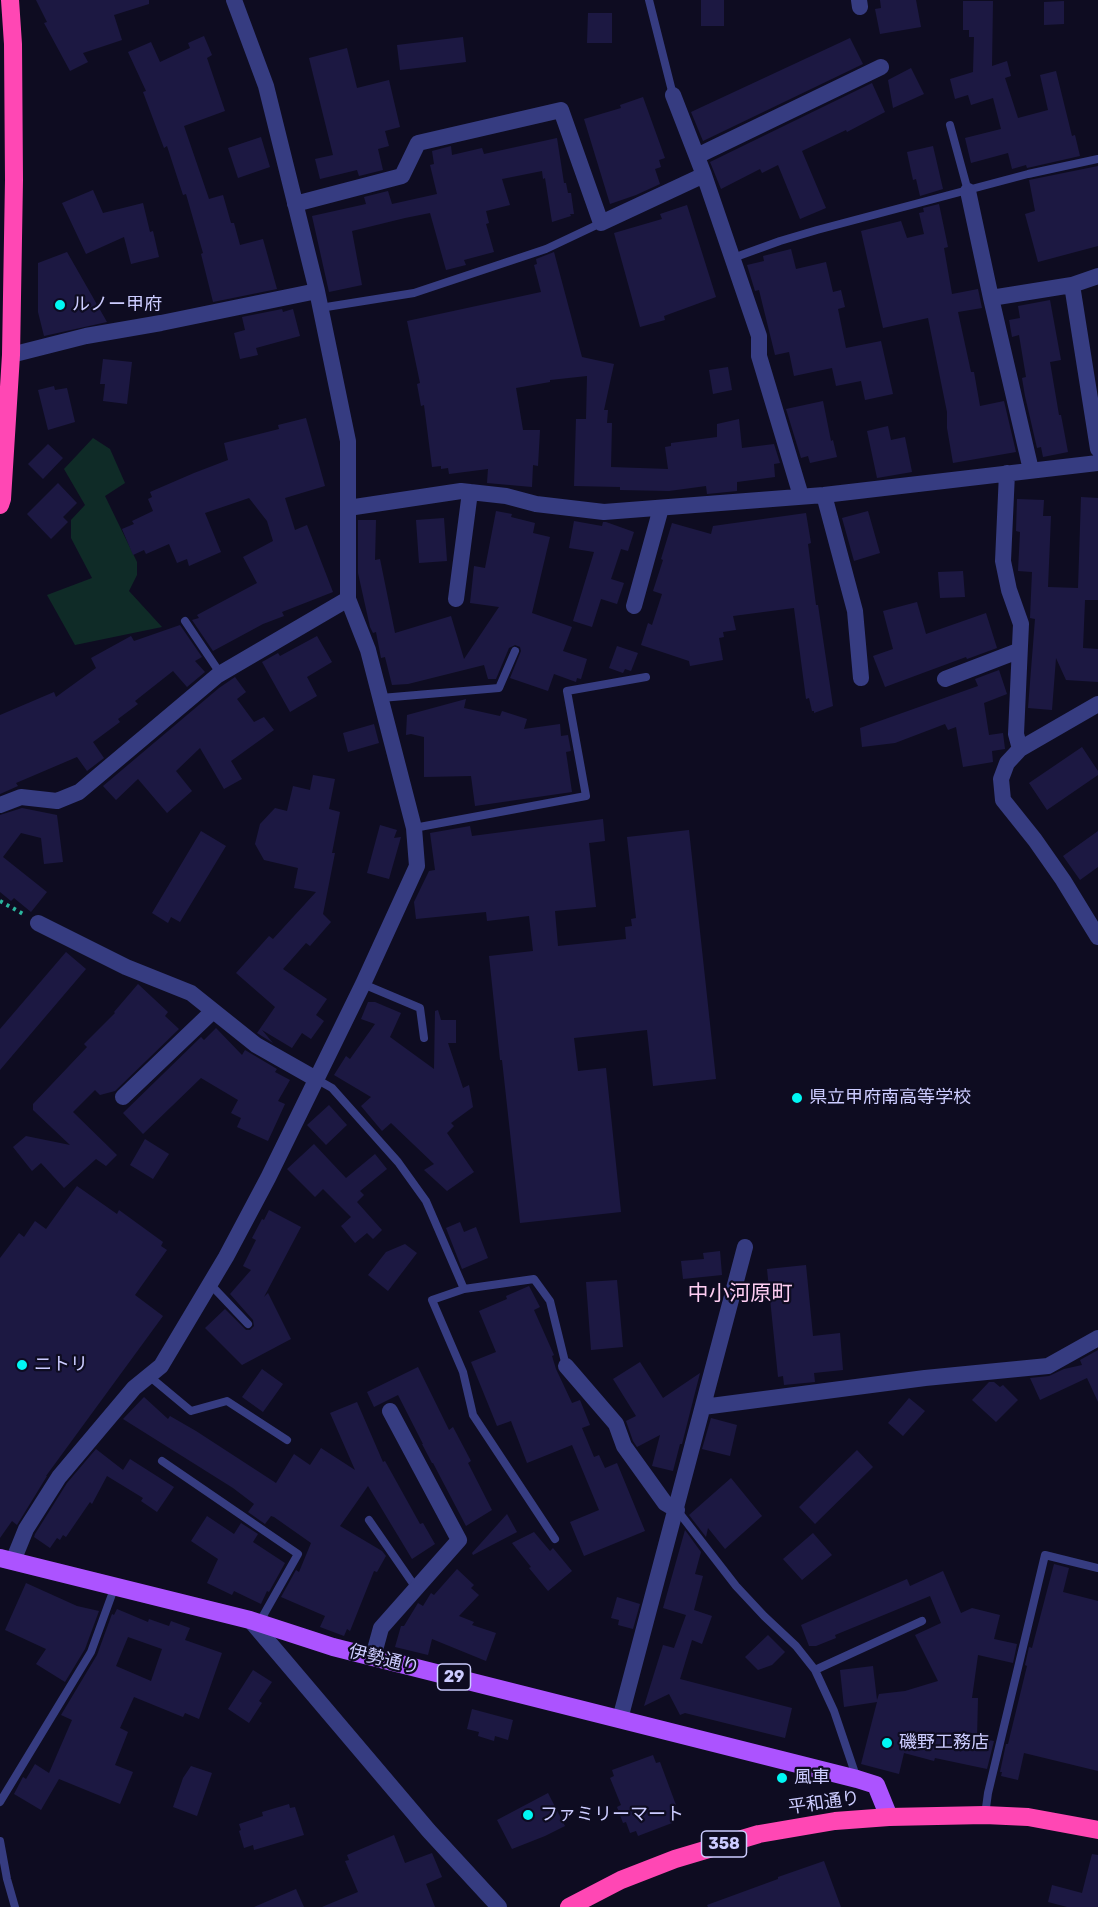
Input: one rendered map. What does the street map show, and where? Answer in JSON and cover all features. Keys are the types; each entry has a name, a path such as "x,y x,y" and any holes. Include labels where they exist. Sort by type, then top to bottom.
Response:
{"highway":[{"path":"0,505 11,356 14,180 10,0"},
{"name":"平和通り","path":"569,1907 621,1880 675,1859 759,1834 835,1821 889,1817 985,1815 1028,1817 1098,1830"}],"main road":[{"name":"伊勢通り","path":"6,1560 254,1622 333,1647 857,1779 876,1785 889,1817"}],"street":[{"path":"6,1560 58,1477 134,1388 161,1366 210,1284 268,1178 363,984 417,866 414,828 381,698 368,650 348,599 348,441 317,291 266,86 234,0"},
{"path":"697,156 881,67"},
{"path":"673,95 704,175 759,336 759,356 801,496"},
{"path":"295,204 402,176 418,143 561,110 601,223 704,175"},
{"path":"968,191 1031,470"},
{"path":"991,298 1072,285 1098,276"},
{"path":"1072,285 1098,448"},
{"path":"11,356 86,336 317,291"},
{"path":"348,508 461,490 506,496 536,504 604,512 824,495 1098,463"},
{"path":"1007,473 1003,561 1009,590 1021,624 1016,734 1020,749"},
{"path":"456,599 470,492"},
{"path":"824,495 855,611 861,678"},
{"path":"634,606 661,508"},
{"path":"0,805 21,797 57,801 79,792 220,673 348,599"},
{"path":"945,679 1018,651"},
{"path":"1098,704 1020,749 1007,763 1001,779 1003,800 1058,872 1098,937"},
{"path":"38,923 126,967 191,993 256,1045 316,1079"},
{"path":"123,1097 213,1011"},
{"path":"620,1719 745,1247"},
{"path":"704,1407 925,1378 1048,1366 1098,1338"},
{"path":"566,1366 616,1424 624,1446 665,1503 677,1510"},
{"path":"373,1657 381,1629 459,1540 390,1412"},
{"path":"254,1622 429,1832 499,1907"}],"lane":[{"path":"649,0 673,95"},
{"path":"951,125 968,191"},
{"path":"733,258 817,230 1028,174 1098,159"},
{"path":"320,308 414,293 546,249 601,223"},
{"path":"185,621 220,673"},
{"path":"381,698 499,688 515,651"},
{"path":"414,828 586,796 567,691 646,677"},
{"path":"363,984 420,1008 424,1038"},
{"path":"316,1079 332,1088 398,1162 426,1201 464,1289"},
{"path":"555,1539 473,1415 463,1372 432,1300 464,1289 534,1279 550,1301 566,1366"},
{"path":"210,1284 248,1324"},
{"path":"149,1376 191,1411 227,1401 287,1440"},
{"path":"162,1461 298,1554 254,1622"},
{"path":"677,1510 736,1586 796,1646 815,1670 834,1711 857,1779"},
{"path":"369,1520 416,1588"},
{"path":"985,1815 988,1793 1045,1555 1098,1568"},
{"path":"0,1802 91,1652 115,1586"},
{"path":"815,1670 922,1621"},
{"path":"0,1841 15,1907"}],"path":[{"path":"0,901 38,923"}],"green space":[{"path":"93,438 110,449 125,483 105,496 137,562 137,575 129,591 162,627 75,645 47,595 92,578 71,538 71,520 85,505 64,469"}],"building":[{"path":"36,0 149,0 149,4 114,15 122,40 83,53 88,62 70,71 44,23 47,22"},
{"path":"701,0 724,0 724,26 701,26"},
{"path":"880,0 916,0 921,27 880,34 875,9 881,8"},
{"path":"963,1 993,1 992,66 1007,61 1011,76 1005,78 1018,118 1048,110 1040,75 1056,71 1072,136 1075,135 1080,156 1027,168 1026,165 1012,169 1008,153 971,163 965,138 1001,129 993,98 971,105 968,95 955,99 950,79 973,72 974,37 969,37 969,30 963,30"},
{"path":"1064,1 1064,24 1044,25 1044,2"},
{"path":"588,13 612,13 612,43 587,43"},
{"path":"204,36 212,55 207,58 225,111 184,126 209,199 223,195 240,245 263,239 277,289 213,302 201,254 203,253 186,194 183,195 167,146 164,148 143,92 146,91 128,52 151,42 160,62 190,48 188,43"},
{"path":"463,37 466,62 400,70 397,45"},
{"path":"850,38 863,64 703,141 691,112"},
{"path":"347,48 357,88 389,80 400,127 385,131 389,146 378,149 383,170 359,176 357,170 320,179 315,159 333,155 309,58"},
{"path":"911,68 924,94 893,108 888,80"},
{"path":"872,83 885,112 847,132 846,130 802,151 826,208 800,219 778,165 762,173 760,169 721,189 710,162"},
{"path":"643,97 665,158 659,160 661,167 655,169 660,184 610,204 584,119 621,108 620,105"},
{"path":"261,137 270,167 238,178 228,148"},
{"path":"557,138 564,183 566,183 568,193 571,193 574,214 552,222 542,171 502,179 510,205 486,211 489,223 486,224 494,252 464,260 466,265 446,270 430,213 405,218 352,231 362,285 329,292 312,216 366,204 364,197 388,191 392,204 437,194 430,165 434,164 432,151 451,146 452,155 482,148 484,154"},
{"path":"933,146 943,189 920,196 916,179 913,180 907,152"},
{"path":"1098,166 1098,246 1038,262 1025,214 1035,211 1029,180"},
{"path":"93,190 103,213 143,203 159,257 131,264 124,237 86,254 62,203"},
{"path":"939,204 948,247 944,248 952,294 978,289 982,308 958,312 971,372 974,372 980,406 1004,401 1016,452 953,463 947,428 947,412 928,318 883,328 861,231 901,221 907,238 924,234 919,213 924,212 923,208"},
{"path":"687,205 716,297 664,316 665,320 640,327 614,233 662,219 660,214"},
{"path":"791,249 796,269 826,262 833,292 841,290 845,307 838,309 846,348 881,341 893,394 865,400 861,381 836,386 832,368 794,376 789,352 775,355 759,290 755,291 747,265 764,261 763,256"},
{"path":"67,252 107,322 44,336 38,312 38,263"},
{"path":"554,252 582,357 614,364 604,410 608,410 607,423 612,423 611,467 668,469 665,447 671,446 671,443 717,437 717,424 739,419 742,448 774,444 780,463 774,464 775,477 737,482 737,491 707,494 706,486 669,491 574,486 576,419 586,419 587,376 550,380 550,382 516,388 523,430 540,430 538,466 533,465 532,487 487,483 488,469 449,474 448,468 432,467 424,405 421,406 417,384 420,383 407,321 541,292 534,265 537,264 536,259"},
{"path":"1050,300 1061,360 1050,362 1068,452 1043,457 1041,447 1037,448 1025,396 1022,378 1026,377 1019,335 1012,337 1009,320 1020,318 1018,306"},
{"path":"282,309 283,312 293,309 300,336 256,348 258,355 240,359 234,333 245,330 242,317"},
{"path":"103,359 132,362 127,404 103,401 105,384 100,384"},
{"path":"728,367 732,390 713,394 709,370"},
{"path":"54,386 55,390 67,388 75,422 48,430 38,390"},
{"path":"823,401 831,441 833,440 837,457 810,463 808,456 801,458 786,409"},
{"path":"306,418 325,486 285,498 295,530 307,525 333,592 282,612 284,616 263,624 213,651 192,620 199,618 197,615 257,583 243,557 273,541 267,521 249,498 205,513 221,552 189,566 187,559 177,563 169,544 146,554 144,550 133,555 122,529 134,524 132,521 153,511 148,499 152,497 150,492 228,460 224,443 279,429 278,425"},
{"path":"888,426 891,440 905,437 912,472 877,478 867,431"},
{"path":"48,444 63,458 43,479 28,464"},
{"path":"58,483 77,503 63,517 68,522 51,539 27,514"},
{"path":"1081,497 1098,498 1098,600 1085,600 1083,648 1098,649 1098,682 1066,680 1056,658 1052,710 1028,708 1035,619 1030,618 1032,572 1018,571 1020,532 1016,531 1017,499 1044,500 1043,516 1051,516 1048,587 1078,588"},
{"path":"496,511 512,514 511,517 535,523 533,533 550,537 532,613 572,627 563,651 587,659 581,679 577,678 576,682 554,674 548,691 510,678 521,651 520,647 515,645 509,648 496,679 488,679 484,665 408,684 392,685 385,657 381,658 376,632 373,633 370,627 358,573 358,520 376,520 375,560 380,559 395,633 451,616 464,659 499,607 470,603 474,566 485,568"},
{"path":"868,511 880,553 854,561 842,518"},
{"path":"806,513 816,605 818,605 833,706 814,713 809,698 806,699 794,608 733,616 736,630 723,632 724,637 719,638 723,660 690,666 689,661 641,645 648,623 652,625 662,594 653,591 672,523 711,534 713,526"},
{"path":"444,518 447,561 419,563 416,520"},
{"path":"574,521 602,526 603,522 606,522 634,532 628,551 621,549 611,579 624,583 617,604 601,599 592,627 573,621 594,552 569,548"},
{"path":"963,571 965,597 940,598 938,572"},
{"path":"917,602 926,634 986,613 997,648 885,687 873,656 893,649 883,611"},
{"path":"180,625 202,657 195,661 205,672 187,687 173,671 135,701 138,704 118,719 120,722 93,742 104,758 87,771 77,757 16,783 18,786 0,794 0,715 54,692 56,697 96,668 91,658 131,636 134,641"},
{"path":"317,636 332,662 307,677 317,696 290,712 262,662 278,653 280,656"},
{"path":"617,646 638,653 631,671 625,669 623,673 609,668"},
{"path":"999,670 1007,694 984,703 989,735 1003,733 1005,749 992,751 993,762 963,767 956,727 948,730 945,724 895,743 862,747 860,728 978,686 975,679"},
{"path":"235,677 246,692 237,699 254,722 264,717 274,730 231,761 242,779 224,789 200,748 176,771 192,791 167,813 138,779 116,800 103,786 219,688"},
{"path":"466,699 464,708 500,716 502,711 527,719 524,729 560,724 561,736 568,735 571,751 566,752 572,792 475,806 471,776 424,777 424,737 406,735 407,715"},
{"path":"374,724 379,743 348,752 343,733"},
{"path":"1082,747 1098,771 1098,775 1047,810 1029,783"},
{"path":"313,775 335,779 329,809 340,812 332,853 335,853 323,914 331,922 310,946 306,943 283,969 327,999 316,1015 324,1021 311,1039 302,1033 292,1048 262,1030 273,1043 257,1033 275,1007 236,973 269,936 273,939 316,892 294,888 298,868 264,860 255,844 260,824 275,808 287,811 293,786 310,790"},
{"path":"22,808 57,815 63,862 44,864 41,838 21,833 3,857 47,892 31,912 14,898 11,901 0,892 0,815"},
{"path":"603,819 605,841 589,843 596,907 555,911 558,946 626,939 625,927 632,926 631,919 636,918 627,837 689,830 716,1079 653,1086 647,1030 574,1038 578,1071 606,1068 621,1212 520,1223 489,956 533,951 529,916 487,921 486,912 416,919 414,902 429,871 435,870 430,833 470,826 472,836"},
{"path":"380,825 397,830 394,838 401,837 389,879 367,873"},
{"path":"201,831 226,846 180,922 171,917 168,923 152,913"},
{"path":"1098,831 1098,867 1080,880 1063,856"},
{"path":"66,952 86,969 0,1070 0,1029"},
{"path":"138,984 168,1012 165,1016 179,1029 115,1091 100,1095 95,1090 73,1112 117,1155 106,1166 96,1159 64,1188 41,1163 32,1171 13,1147 26,1136 70,1145 33,1110 33,1104 87,1047 84,1044 115,1013"},
{"path":"368,1002 375,1002 401,1013 390,1037 434,1069 435,1011 438,1010 441,1020 456,1020 456,1043 448,1043 463,1088 469,1085 473,1107 451,1123 454,1126 447,1133 474,1172 447,1191 424,1170 434,1164 391,1123 382,1131 361,1106 371,1097 334,1075 346,1056 350,1059 375,1024 361,1019"},
{"path":"216,1028 242,1055 245,1050 277,1069 275,1072 290,1080 278,1101 285,1104 268,1141 237,1127 241,1118 231,1113 238,1100 201,1078 143,1134 123,1113 201,1037 204,1040"},
{"path":"329,1105 347,1125 326,1145 307,1125"},
{"path":"145,1139 169,1154 153,1179 130,1165"},
{"path":"314,1144 346,1178 375,1154 387,1169 360,1191 364,1195 357,1202 382,1230 373,1239 367,1233 355,1243 341,1226 351,1217 323,1189 315,1197 287,1169"},
{"path":"77,1186 117,1214 119,1210 163,1242 161,1246 167,1250 135,1295 163,1316 46,1476 17,1525 12,1521 0,1538 0,1258 19,1233 24,1237 35,1221 46,1229"},
{"path":"269,1210 301,1227 264,1297 268,1293 291,1339 242,1365 205,1328 225,1309 246,1330 254,1326 253,1320 230,1294 251,1270 243,1266 256,1240 252,1238"},
{"path":"460,1222 464,1232 476,1227 488,1258 462,1269 446,1228"},
{"path":"405,1244 417,1253 388,1291 368,1275 386,1252"},
{"path":"720,1251 722,1275 683,1279 681,1261 704,1259 703,1253"},
{"path":"806,1265 813,1336 840,1333 843,1370 814,1373 815,1382 784,1385 783,1376 778,1377 767,1269"},
{"path":"617,1280 623,1347 591,1350 586,1282"},
{"path":"529,1286 540,1307 534,1310 554,1355 552,1356 556,1369 572,1403 580,1400 590,1425 582,1428 594,1457 599,1455 605,1468 617,1463 645,1531 584,1556 570,1522 599,1510 572,1445 527,1463 511,1421 497,1426 471,1362 496,1352 479,1311"},
{"path":"1098,1350 1098,1402 1087,1378 1040,1400 1030,1378 1049,1376 1064,1369 1082,1365 1080,1360"},
{"path":"640,1362 663,1398 700,1373 673,1471 652,1466 660,1435 637,1447 633,1441 626,1421 636,1416 613,1379"},
{"path":"418,1367 449,1430 453,1427 471,1461 468,1463 492,1510 466,1526 398,1395 374,1407 367,1392"},
{"path":"262,1369 283,1384 263,1412 242,1397"},
{"path":"989,1382 994,1382 1000,1387 1003,1385 1018,1400 996,1422 972,1400"},
{"path":"144,1397 168,1419 170,1416 196,1431 276,1483 294,1454 310,1465 321,1448 355,1470 330,1413 357,1402 383,1462 385,1461 420,1524 423,1523 435,1544 412,1559 368,1486 340,1526 382,1551 386,1556 377,1572 374,1571 350,1631 347,1629 344,1636 320,1627 325,1616 281,1597 296,1570 299,1572 311,1543 274,1517 271,1516 265,1524 248,1512 254,1504 233,1488 123,1419"},
{"path":"909,1398 925,1411 903,1436 888,1423"},
{"path":"711,1418 737,1425 730,1456 702,1449"},
{"path":"96,1449 123,1470 130,1459 174,1487 157,1512 141,1501 143,1498 107,1476 92,1504 90,1502 66,1537 63,1535 60,1540 57,1538 50,1548 34,1537 35,1534 67,1483"},
{"path":"857,1450 873,1467 815,1524 799,1507"},
{"path":"731,1478 762,1516 725,1549 708,1528 706,1537 689,1515"},
{"path":"507,1514 517,1532 473,1555 472,1553"},
{"path":"207,1516 234,1534 241,1523 258,1534 253,1542 285,1563 261,1604 234,1591 232,1595 207,1583 218,1559 191,1541"},
{"path":"685,1530 701,1552 695,1574 703,1576 694,1610 712,1616 702,1644 692,1640 680,1679 792,1708 785,1738 685,1713 680,1715 669,1694 644,1706 663,1645 674,1648 686,1615 663,1608"},
{"path":"534,1532 550,1551 553,1548 572,1571 548,1591 512,1543"},
{"path":"813,1533 832,1555 802,1580 783,1559"},
{"path":"1054,1564 1069,1568 1063,1592 1098,1601 1098,1771 1024,1753 1018,1780 1001,1776 1002,1772 1000,1772 1027,1666 1025,1665 1029,1647 1032,1648"},
{"path":"457,1569 474,1585 471,1588 479,1595 459,1616 474,1622 472,1625 496,1633 486,1661 432,1639 428,1655 395,1647 401,1626 404,1626 418,1603 423,1606 431,1593 434,1595"},
{"path":"943,1571 961,1613 972,1608 1000,1615 994,1639 1017,1644 1013,1663 978,1655 972,1698 978,1698 977,1738 994,1741 987,1769 935,1758 934,1761 904,1753 899,1774 861,1764 877,1702 844,1707 840,1670 873,1666 877,1700 879,1694 905,1691 938,1681 915,1635 941,1623 930,1596 835,1635 836,1638 816,1646 809,1646 801,1625 907,1579 910,1586"},
{"path":"26,1583 77,1606 99,1611 85,1649 65,1682 36,1664 46,1649 5,1630"},
{"path":"617,1597 640,1604 633,1629 618,1625 619,1620 611,1618"},
{"path":"117,1609 148,1622 149,1619 169,1626 171,1621 190,1628 185,1640 222,1653 199,1719 185,1713 183,1717 134,1697 120,1728 128,1732 115,1765 133,1772 120,1804 59,1779 41,1810 14,1794 23,1777 26,1779 35,1764 49,1773 72,1720 61,1715 97,1655 112,1614 114,1615","holes":["128,1637 162,1649 151,1681 116,1666"]},
{"path":"768,1635 785,1652 772,1665 758,1670 745,1657"},
{"path":"253,1670 272,1682 259,1701 262,1703 249,1723 228,1709"},
{"path":"472,1709 513,1720 508,1740 495,1736 494,1741 478,1736 479,1732 467,1729"},
{"path":"653,1755 656,1763 660,1762 676,1805 673,1806 676,1815 670,1817 672,1823 638,1836 636,1831 630,1833 626,1822 623,1823 617,1807 621,1805 610,1778 614,1776 612,1770"},
{"path":"191,1766 212,1773 197,1816 173,1807 183,1778"},
{"path":"548,1793 565,1826 512,1849 497,1820"},
{"path":"289,1804 290,1808 295,1807 304,1835 254,1850 253,1845 244,1848 239,1824 263,1816 262,1812"},
{"path":"394,1835 405,1863 432,1853 442,1877 426,1884 435,1907 322,1907 358,1892 345,1861 349,1860 347,1855"},
{"path":"1092,1854 1098,1855 1098,1907 1067,1907 1048,1902 1052,1885 1082,1893"},
{"path":"824,1861 841,1907 708,1907 707,1905 778,1879 778,1877"},
{"path":"296,1889 304,1907 254,1907"}],"place":[{"name":"ルノー甲府","path":"60,305"},
{"name":"県立甲府南高等学校","path":"797,1098"},
{"name":"ニトリ","path":"22,1365"},
{"name":"磯野工務店","path":"887,1743"},
{"name":"風車","path":"782,1778"},
{"name":"ファミリーマート","path":"528,1815"}],"district":[{"name":"中小河原町","path":"740,1294"}]}
